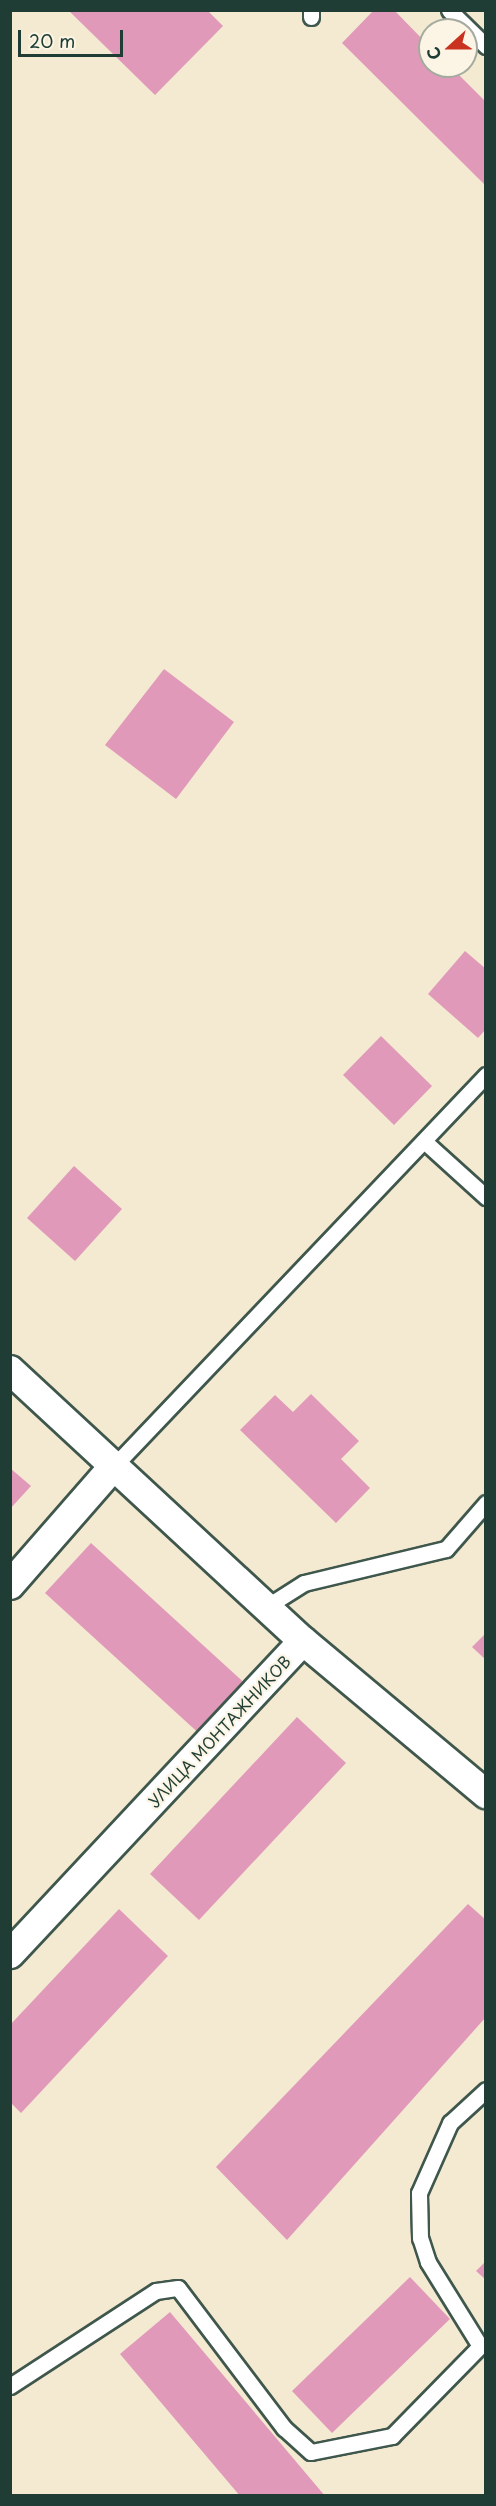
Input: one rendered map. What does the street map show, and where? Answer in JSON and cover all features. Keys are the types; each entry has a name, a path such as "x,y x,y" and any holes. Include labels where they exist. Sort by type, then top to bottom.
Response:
{"street":[{"name":"УЛИЦА МОНТАЖНИКОВ","path":"10,1370 303,1641 10,1954"},
{"path":"10,1585 113,1467"},
{"path":"303,1641 486,1794"}],"lane":[{"path":"449,10 486,46"},
{"path":"113,1467 486,1075"},
{"path":"424,1141 486,1197"},
{"path":"266,1607 304,1583 446,1549 486,1503"},
{"path":"10,2386 156,2291 178,2288 284,2428 311,2452 392,2436 480,2346 428,2262 420,2238 419,2193 450,2123 486,2090"}],"building":[{"path":"68,10 207,10 223,26 155,95"},
{"path":"374,10 394,10 418,35 418,78 462,78 486,102 486,186 342,43"},
{"path":"164,669 234,722 176,799 105,745"},
{"path":"465,951 486,969 486,1029 478,1038 428,994"},
{"path":"381,1036 432,1086 394,1125 343,1075"},
{"path":"74,1166 122,1209 75,1261 27,1218"},
{"path":"311,1394 359,1441 341,1459 370,1488 336,1523 240,1430 275,1395 293,1412"},
{"path":"10,1468 31,1486 10,1509"},
{"path":"91,1543 250,1688 204,1738 45,1593"},
{"path":"486,1633 486,1660 472,1647"},
{"path":"297,1717 346,1763 199,1920 150,1874"},
{"path":"468,1904 486,1920 486,2017 287,2240 216,2167"},
{"path":"119,1909 168,1956 21,2113 10,2102 10,2025"},
{"path":"486,2261 486,2280 476,2271"},
{"path":"410,2277 450,2319 332,2433 292,2391"},
{"path":"170,2312 325,2496 240,2496 120,2354"}]}
